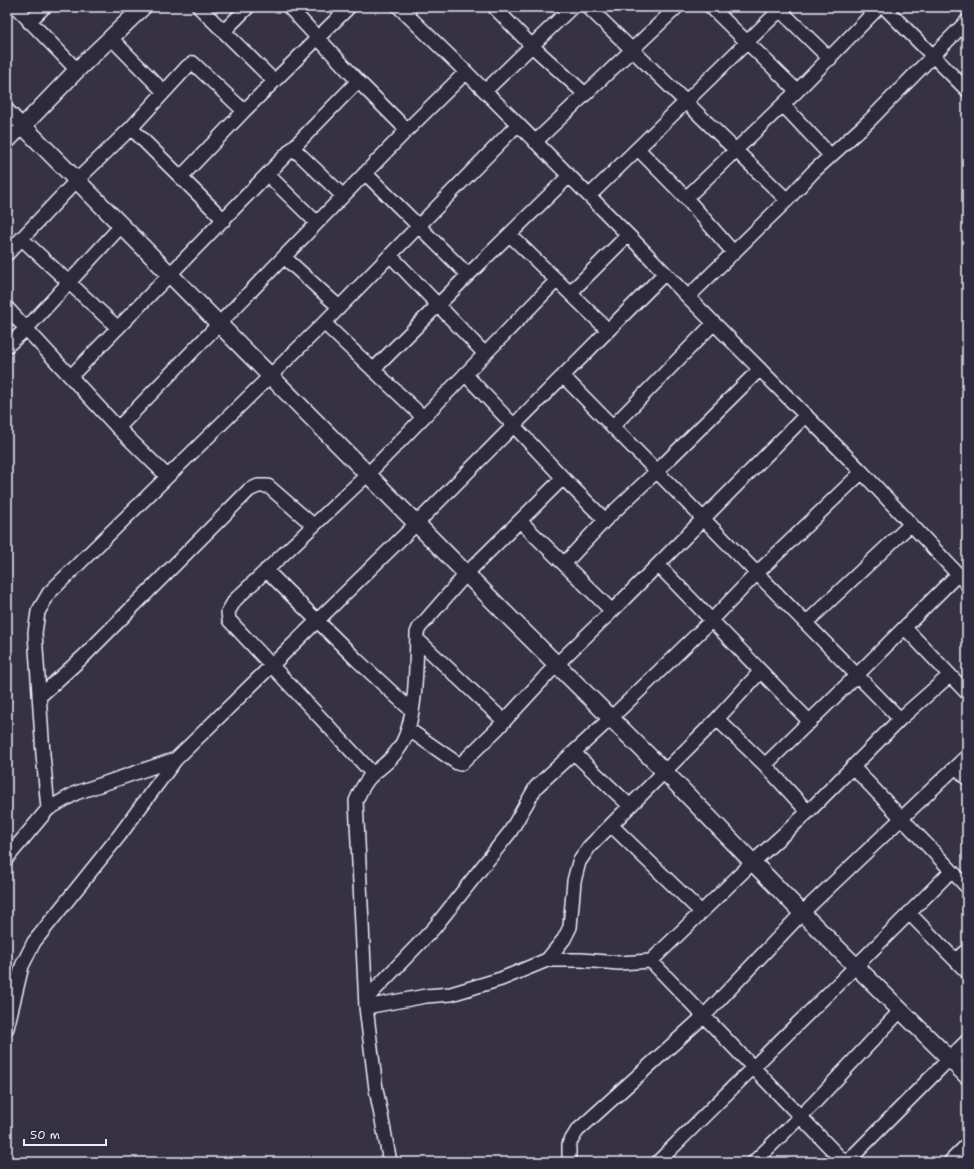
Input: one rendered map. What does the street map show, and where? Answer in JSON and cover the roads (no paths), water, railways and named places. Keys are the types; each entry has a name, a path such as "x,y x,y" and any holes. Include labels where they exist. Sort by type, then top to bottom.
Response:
{"street":[{"path":"16,7 77,70"},
{"path":"29,22 44,7"},
{"path":"7,143 77,70 143,7"},
{"path":"199,7 274,81"},
{"path":"224,31 248,7"},
{"path":"289,7 358,81 407,130"},
{"path":"181,177 244,111 349,7"},
{"path":"399,7 518,124 806,415 963,579 905,628 765,765"},
{"path":"494,7 532,46 585,94"},
{"path":"588,7 787,200"},
{"path":"535,142 677,7"},
{"path":"710,7 797,91"},
{"path":"686,198 830,59 879,7"},
{"path":"884,7 967,90"},
{"path":"589,196 747,43 780,8 830,59"},
{"path":"485,91 532,46 567,9"},
{"path":"688,297 787,200 812,172 869,121 967,20"},
{"path":"111,38 164,92"},
{"path":"7,254 76,181 131,128 188,66 193,63 244,111"},
{"path":"118,428 407,130 466,72"},
{"path":"71,376 170,276 358,81"},
{"path":"783,105 831,156"},
{"path":"7,110 556,664 612,718 802,913 967,1076"},
{"path":"48,809 35,633 38,612 49,593 324,323 518,124"},
{"path":"131,128 224,220"},
{"path":"293,148 343,196"},
{"path":"638,149 686,198 734,253"},
{"path":"365,174 468,275"},
{"path":"268,175 317,223"},
{"path":"374,370 569,176"},
{"path":"7,346 26,329 121,226"},
{"path":"510,235 608,330"},
{"path":"570,293 628,235"},
{"path":"22,239 118,328"},
{"path":"390,255 439,304 485,354"},
{"path":"284,257 339,307"},
{"path":"7,1028 22,966 34,942 119,836 176,759 417,523 665,273"},
{"path":"373,774 229,620 228,612 235,600 368,474 557,280"},
{"path":"7,308 118,428 167,476"},
{"path":"324,323 423,417"},
{"path":"612,427 714,323"},
{"path":"564,564 605,520 760,369"},
{"path":"466,374 563,478 605,520"},
{"path":"562,376 704,518 900,719"},
{"path":"408,729 460,764 504,721 556,664 612,611 806,415"},
{"path":"366,1003 434,928 510,832 536,788 612,718 711,621 757,573 862,472"},
{"path":"390,1162 376,1089 366,1003 356,801 360,791 373,774 384,766 400,747 408,729 414,694 419,628 467,573 563,478"},
{"path":"39,697 84,656 249,490 258,486 268,486 313,525"},
{"path":"520,521 612,611"},
{"path":"806,623 911,524"},
{"path":"658,564 760,672 810,722"},
{"path":"266,570 357,660 412,710"},
{"path":"905,628 967,693"},
{"path":"417,639 504,721"},
{"path":"547,960 564,939 570,927 574,882 579,862 589,847 717,719 760,672"},
{"path":"366,1003 451,994 501,979 547,960 581,960 620,963 651,961 753,862 808,812 900,719 950,675"},
{"path":"717,719 765,765 808,812"},
{"path":"574,753 630,806"},
{"path":"569,1162 569,1144 577,1131 704,1016 802,913 967,756"},
{"path":"7,858 48,809 76,793 176,759"},
{"path":"853,767 967,887"},
{"path":"956,767 967,778"},
{"path":"611,825 701,912"},
{"path":"658,1162 951,871"},
{"path":"909,913 967,972"},
{"path":"956,960 967,950"},
{"path":"651,961 845,1162 967,1041"},
{"path":"754,1162 801,1116 901,1010"},
{"path":"950,1162 967,1145"}]}
